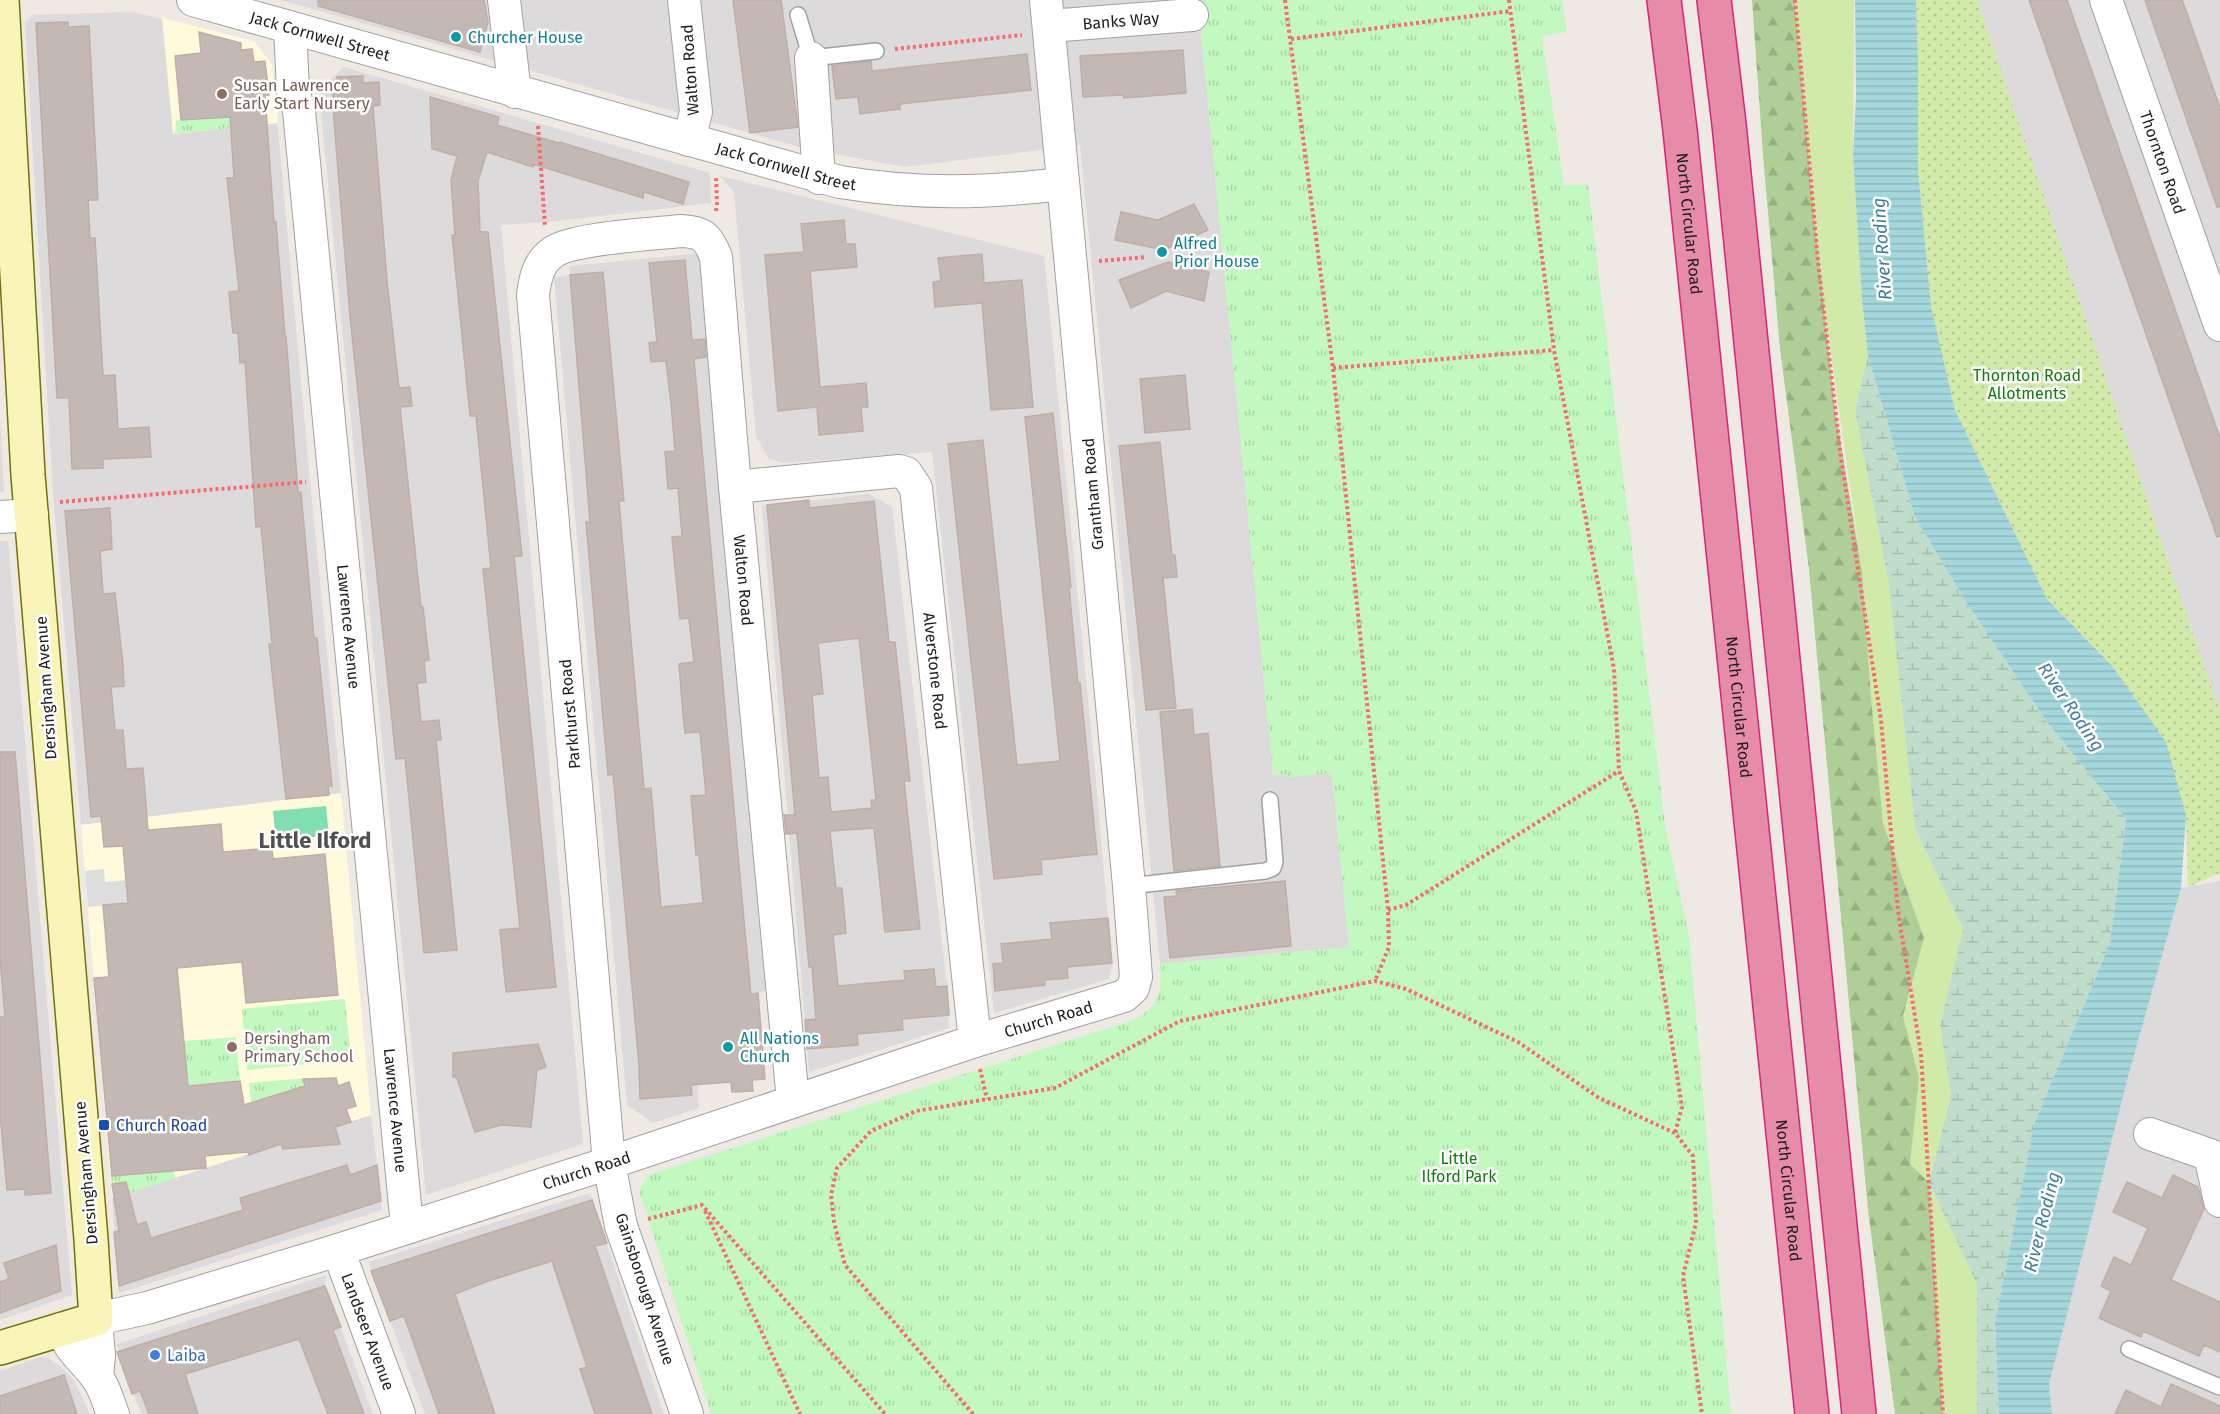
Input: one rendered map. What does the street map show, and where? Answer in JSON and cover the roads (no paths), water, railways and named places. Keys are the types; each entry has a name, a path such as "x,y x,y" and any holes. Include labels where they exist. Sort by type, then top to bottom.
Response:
{"highway":[{"name":"North Circular Road","path":"1664,0 1685,177 1812,1414"},
{"path":"1714,0 1729,124 1859,1414"},
{"path":"1729,0 1729,124"}],"main road":[{"name":"Dersingham Avenue","path":"2,0 32,510 96,1319"},
{"name":"Church Road","path":"0,1348 96,1319"}],"street":[{"name":"Jack Cornwell Street","path":"193,0 819,177 872,188 930,193 983,192 1063,184"},
{"path":"504,0 526,94"},
{"name":"Walton Road","path":"684,0 696,112 689,140"},
{"name":"Thornton Road","path":"2106,0 2220,325"},
{"name":"Banks Way","path":"1048,19 1192,15"},
{"name":"Grantham Road","path":"1048,19 1129,886 1136,977 1134,988"},
{"name":"Lawrence Avenue","path":"290,28 293,90 299,111 407,1226"},
{"path":"811,58 819,177"},
{"name":"Parkhurst Road","path":"609,1163 533,295 535,279 546,260 573,244 681,231 695,232 705,236"},
{"name":"Walton Road","path":"705,236 712,245 719,273 735,486 794,1101"},
{"name":"Alverstone Road","path":"735,486 899,471 906,473 916,488 978,1055"},
{"path":"0,517 32,510"},
{"name":"Church Road","path":"96,1319 147,1308 338,1250 794,1101 978,1055 1124,996 1134,988"},
{"path":"2150,1134 2210,1155 2220,1201"},
{"name":"Gainsborough Avenue","path":"609,1163 621,1226 687,1414"},
{"name":"Landseer Avenue","path":"338,1250 399,1414"},
{"name":"Dersingham Avenue","path":"96,1319 99,1356 97,1376"},
{"name":"Dersingham Avenue","path":"61,1329 79,1359 97,1376 113,1414"}],"lane":[{"path":"798,15 811,58 876,51"},
{"path":"1129,886 1265,871 1273,868 1275,862 1270,800"},
{"path":"2129,1349 2220,1387"}],"water":[{"name":"River Roding","path":"1855,0 1916,0 1918,170 1931,306 1955,410 2047,599 2113,667 2166,742 2186,815 2181,888 2128,1077 2049,1384 2052,1414 1999,1414 1995,1323 2034,1124 2110,943 2126,819 2047,722 1966,602 1915,517 1868,356 1853,156 1856,97"}],"place":[{"name":"Churcher House","path":"456,37"},
{"name":"Susan Lawrence Early Start Nursery","path":"222,94"},
{"name":"Alfred Prior House","path":"1162,252"},
{"name":"Dersingham Primary School","path":"232,1047"},
{"name":"All Nations Church","path":"728,1047"},
{"name":"Church Road","path":"104,1125"},
{"name":"Laiba","path":"155,1355"}],"district":[{"name":"Little Ilford","path":"315,840"}],"park label":[{"name":"Thornton Road Allotments","path":"2027,384"},
{"name":"Little Ilford Park","path":"1459,1167"}]}
